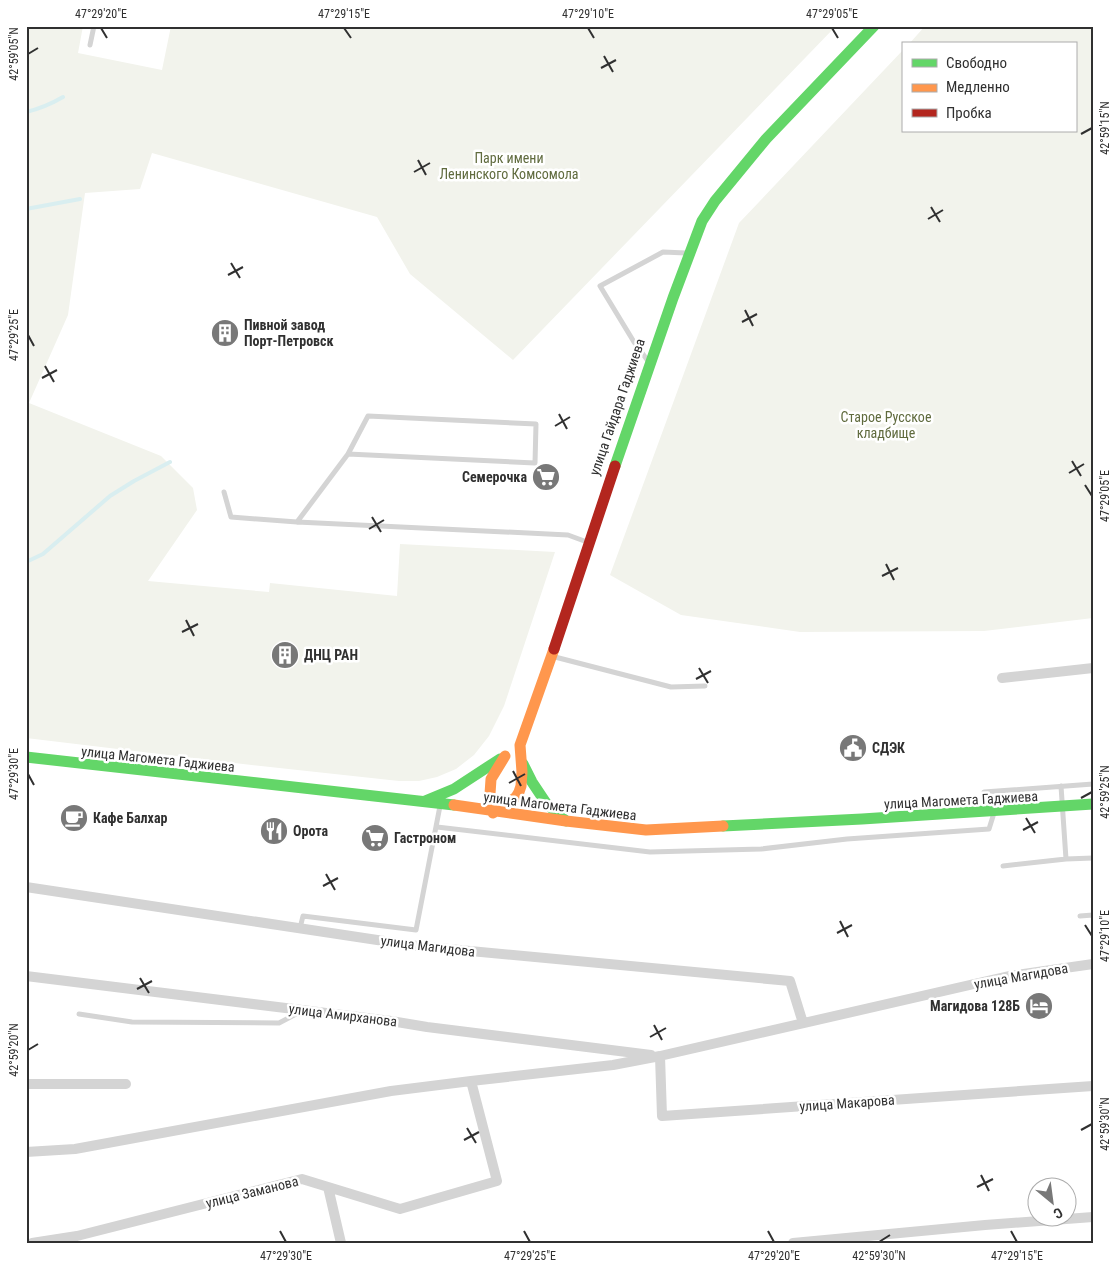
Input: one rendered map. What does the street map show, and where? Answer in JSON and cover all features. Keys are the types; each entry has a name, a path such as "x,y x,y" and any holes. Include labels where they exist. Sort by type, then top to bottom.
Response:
{"main road":[{"name":"улица Гайдара Гаджиева","path":"425,801 454,789 505,756 518,745 551,656 587,542 699,220 712,200 764,138 872,26"},
{"name":"улица Гайдара Гаджиева","path":"522,761 520,745 649,363"},
{"path":"505,756 491,779 490,794 494,812 515,798 520,790 522,761"},
{"name":"улица Магомета Гаджиева","path":"26,758 425,801 567,824 646,832 862,822 1063,808"},
{"name":"улица Магомета Гаджиева","path":"26,758 646,830 1093,806"},
{"path":"522,761 532,782 546,803 566,821"}],"street":[{"path":"1002,678 1093,668"},
{"name":"улица Магидова","path":"26,887 417,946 790,982 803,1023"},
{"name":"улица Магидова","path":"471,1081 613,1065 660,1056 1009,976 1093,964"},
{"name":"улица Амирханова","path":"26,976 660,1056"},
{"name":"улица Макарова","path":"660,1056 662,1116 1093,1086"},
{"path":"26,1152 75,1150 391,1091 471,1081"},
{"name":"улица Заманова","path":"32,1243 77,1236 302,1179 400,1209 497,1181 471,1081"},
{"path":"26,1084 126,1084"},
{"path":"328,1187 340,1243"},
{"path":"793,1243 985,1224 1093,1217"}],"lane":[{"path":"90,45 94,26"},
{"path":"649,363 600,286 663,252 687,253"},
{"path":"297,522 348,454 368,416 536,424 534,463 348,454"},
{"path":"224,492 231,518 568,535 587,542"},
{"path":"551,656 671,687 705,686"},
{"path":"984,792 1093,784"},
{"path":"1061,786 1066,859"},
{"path":"300,928 303,916 416,930 440,806"},
{"path":"437,826 650,852 761,849 847,839 989,829 994,814"},
{"path":"1003,866 1093,858"},
{"path":"1080,916 1093,915"},
{"path":"78,1014 132,1022 278,1023 302,1010"}],"green space":[{"name":"Парк имени Ленинского Комсомола","path":"26,26 83,26 78,53 162,70 171,26 836,26 513,360 410,274 377,217 152,153 140,189 85,193 68,315 29,403 161,456 193,488 197,510 148,581 269,592 270,583 397,596 400,544 555,552 504,706 489,736 474,755 456,769 437,777 419,781 399,781 26,738"},
{"name":"Старое Русское кладбище","path":"925,26 1093,26 1093,618 984,631 800,632 681,615 610,575 739,223 902,51 902,132 1076,132 1076,42 911,42"}],"waterway":[{"path":"26,112 45,106 63,97"},
{"path":"26,209 80,199"},
{"path":"26,562 43,554 110,496 170,462"}],"traffic: fast":[{"path":"615,466 673,298 702,221 715,201 766,139 874,26"},
{"path":"26,757 454,805"},
{"path":"425,801 454,789 500,759"},
{"path":"523,764 546,803 566,821"},
{"path":"723,826 1093,804"}],"traffic: slow":[{"path":"505,756 491,779 490,794 493,813 516,797 519,792 522,772 520,745 554,649"},
{"path":"454,805 646,830 723,826"}],"traffic: jam":[{"path":"554,649 615,466"}],"place":[{"name":"Пивной завод Порт-Петровск","path":"225,333"},
{"name":"Семерочка","path":"546,477"},
{"name":"ДНЦ РАН","path":"285,655"},
{"name":"СДЭК","path":"853,748"},
{"name":"Кафе Балхар","path":"74,818"},
{"name":"Орота","path":"274,831"},
{"name":"Гастроном","path":"375,838"},
{"name":"Магидова 128Б","path":"1039,1006"}]}
